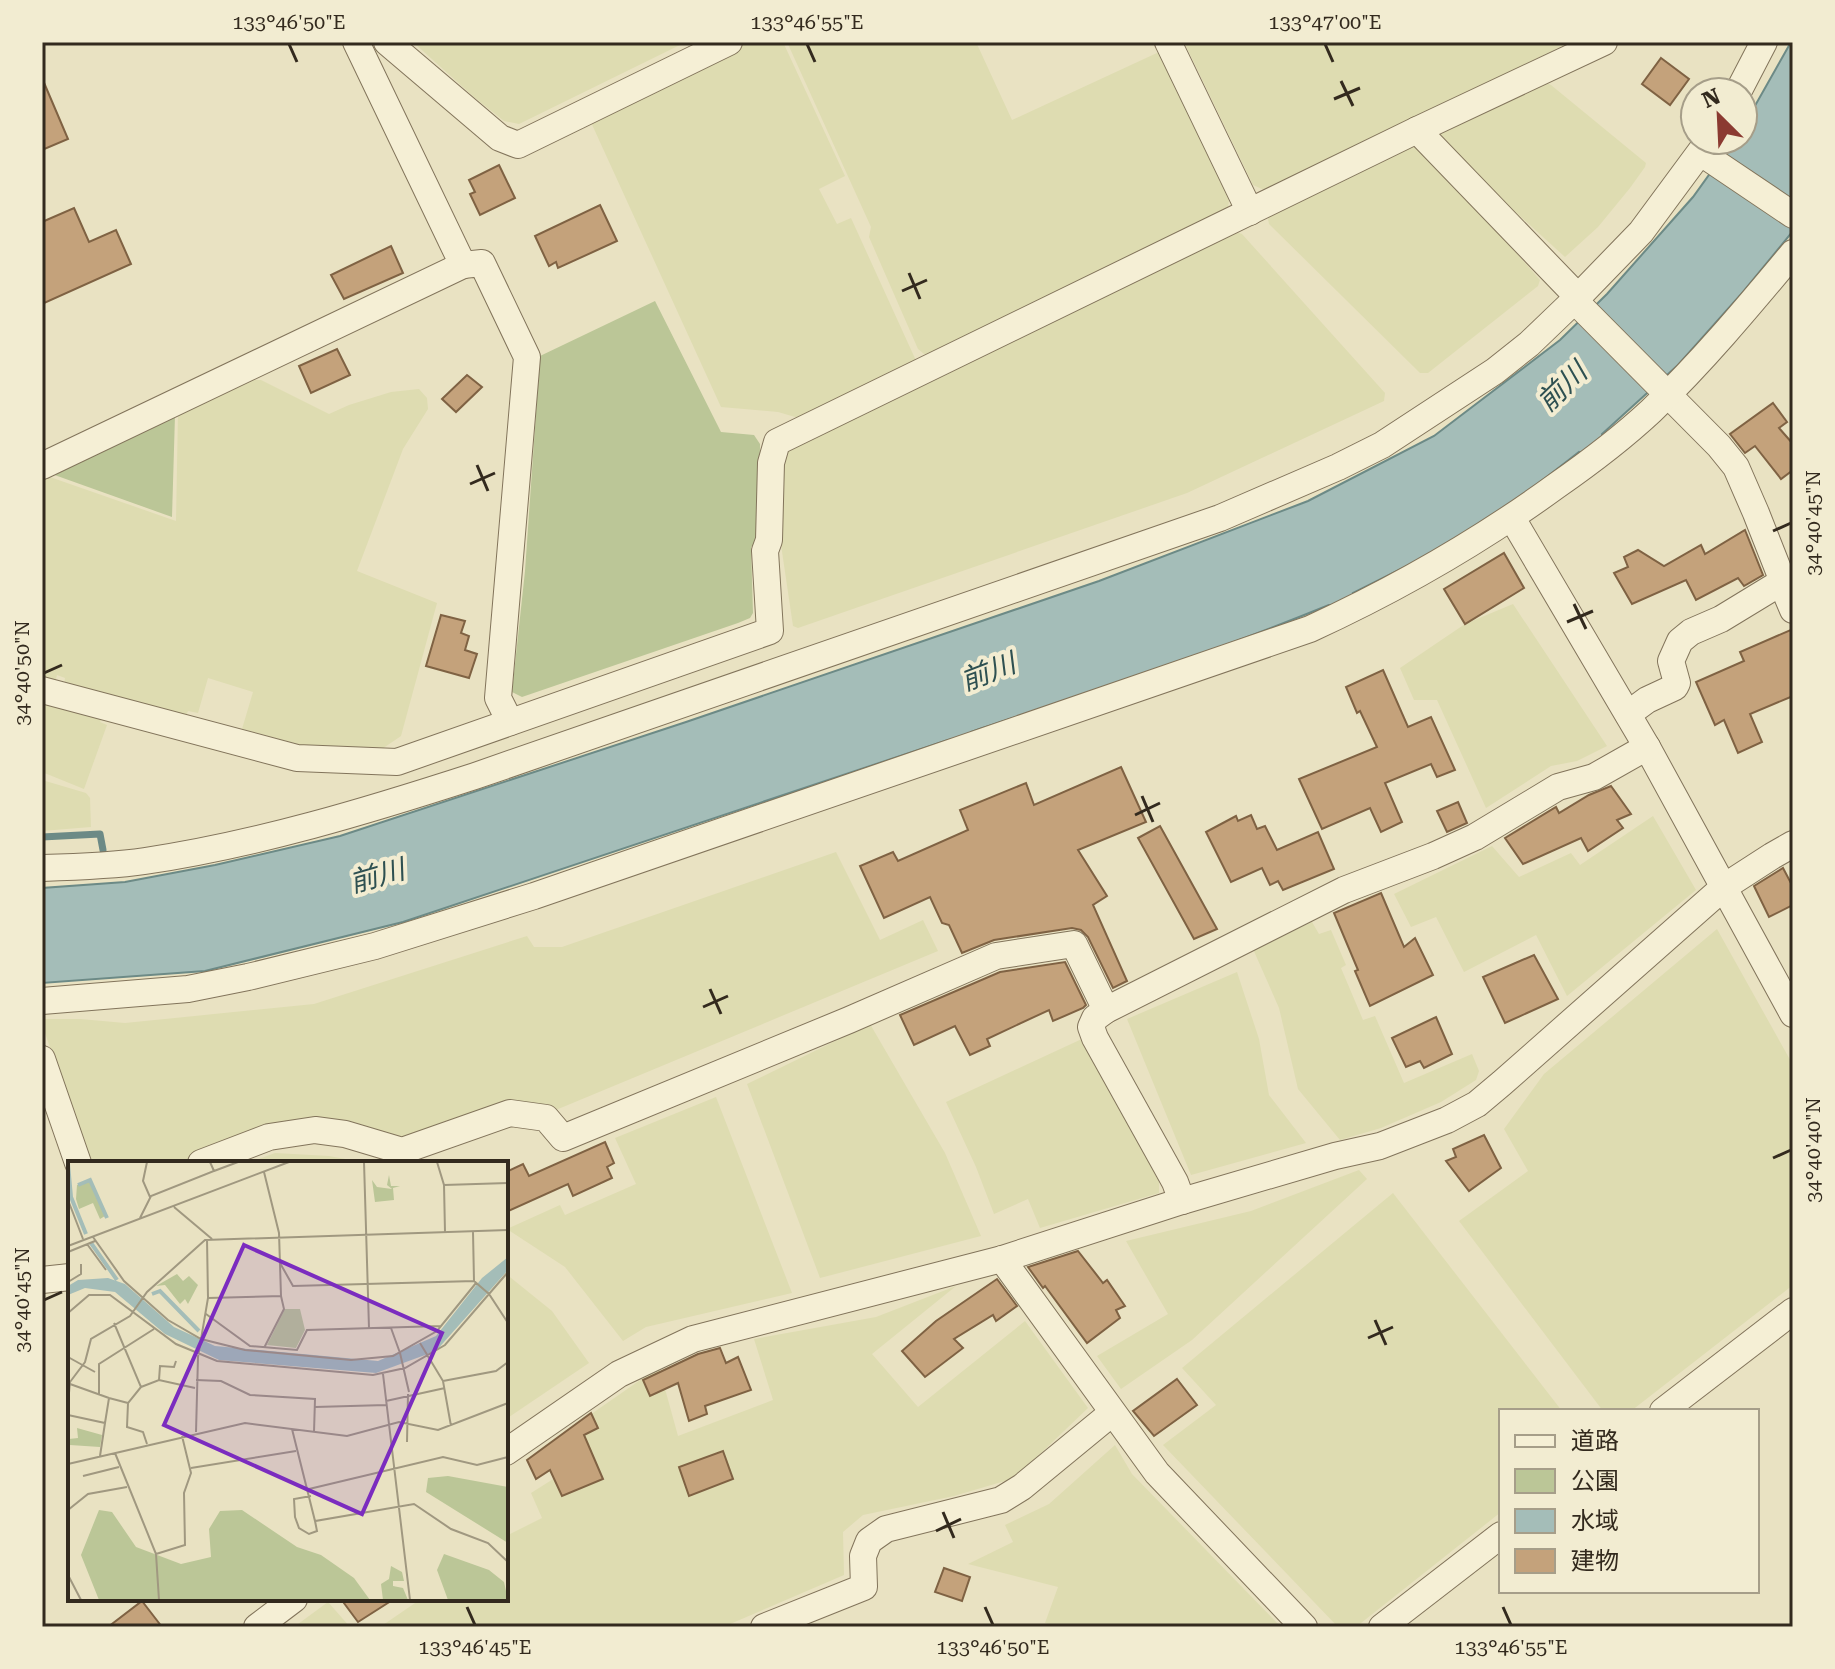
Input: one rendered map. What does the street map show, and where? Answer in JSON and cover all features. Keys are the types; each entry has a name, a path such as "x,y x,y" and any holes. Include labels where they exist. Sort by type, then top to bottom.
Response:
{"street":[{"path":"356,42 463,265"},
{"path":"387,42 500,138 518,145 729,42"},
{"path":"1168,42 1250,212"},
{"path":"42,690 297,758 397,762 770,631 765,551 769,540 771,463 777,442 1604,42"},
{"path":"1746,76 1764,42"},
{"path":"1417,130 1736,467 1784,572 1785,591 1793,610"},
{"path":"42,868 95,867 145,861 244,842 367,811 1220,518 1382,445 1495,371 1578,301 1641,232 1702,156"},
{"path":"1713,156 1793,215"},
{"path":"42,1001 188,989 375,946 534,896 1310,629 1440,563 1512,518 1592,461 1651,411 1663,391 1739,317 1793,253"},
{"path":"42,466 463,265 482,263 527,357 498,698 510,722"},
{"path":"1512,518 1647,747 1793,1014"},
{"path":"1628,714 1647,700 1675,687 1677,683 1671,661 1680,641 1691,632 1721,619 1784,572"},
{"path":"1182,1201 1175,1182 1095,1038 1091,1027 1095,1018 1344,890 1475,837 1558,787 1594,777 1647,747"},
{"path":"508,1451 619,1374 693,1339 1002,1259 1182,1201 1335,1156 1380,1146 1447,1120 1477,1104 1724,887 1793,844"},
{"path":"206,1161 269,1137 315,1130 345,1134 402,1151 510,1113 546,1118 563,1138 996,956 1074,944 1106,1010"},
{"path":"42,1059 77,1161"},
{"path":"1002,1259 1157,1473 1304,1627"},
{"path":"42,1280 68,1277"},
{"path":"1666,1409 1793,1311"},
{"path":"764,1627 864,1587 863,1556 869,1541 886,1529 1001,1500 1022,1487 1112,1413"},
{"path":"1382,1627 1499,1537"}],"shaded area":[{"path":"413,42 686,42 519,124 504,121"},
{"path":"745,42 783,42 845,176 819,189 837,224 851,218 918,365 802,419 778,412 721,407 589,118"},
{"path":"787,42 976,42 1012,120 1159,52 1229,200 1228,209 932,354 924,354 918,349 869,237 871,227"},
{"path":"1184,42 1570,42 1274,188 1262,189 1253,185"},
{"path":"1541,80 1646,163 1598,227 1565,257 1436,140 1437,130"},
{"path":"1415,144 1427,151 1540,280 1538,286 1428,373 1420,373 1269,224 1268,219 1271,213"},
{"path":"1234,231 1242,234 1385,393 1384,401 1187,493 798,628 793,626 780,538 785,456 790,444"},
{"path":"251,380 261,380 329,414 391,392 419,389 427,398 428,409 403,449 357,571 437,603 401,736 379,751 308,747 242,729 253,692 208,678 198,713 188,711 185,718 64,685 65,678 57,675 55,683 42,680 42,478 47,476 176,521 178,413"},
{"path":"1513,604 1607,746 1577,761 1551,766 1486,808 1437,700 1414,700 1400,668 1465,624"},
{"path":"42,698 104,715 100,722 107,725 84,789 42,772"},
{"path":"42,780 86,793 90,798 91,827 42,831"},
{"path":"1653,816 1696,890 1567,996 1536,935 1464,972 1436,917 1411,927 1394,894 1492,846 1519,877 1571,853 1580,865"},
{"path":"836,852 880,940 923,920 938,951 551,1112 399,1142 265,1130 184,1161 88,1161 42,1024 42,1019 125,1023 314,1004 527,936 534,947 562,947"},
{"path":"1312,922 1319,934 1331,930 1346,965 1341,968 1363,1020 1375,1016 1404,1083 1472,1054 1479,1071 1476,1080 1441,1102 1381,1128 1340,1140 1298,1089 1279,1008 1253,949"},
{"path":"1717,929 1793,1065 1793,1285 1634,1409 1601,1409 1459,1221 1528,1171 1504,1129 1544,1074"},
{"path":"1237,972 1259,1039 1269,1095 1306,1143 1191,1175 1127,1019"},
{"path":"870,1024 945,1153 981,1236 820,1278 747,1084"},
{"path":"1084,1038 1159,1182 1159,1193 1040,1228 1028,1199 994,1214 946,1102"},
{"path":"716,1097 792,1293 646,1327 623,1341 565,1267 508,1230 560,1205 565,1215 636,1184 615,1138"},
{"path":"275,1153 356,1161 253,1161"},
{"path":"1359,1170 1367,1179 1192,1340 1121,1389 1097,1356 1168,1314 1126,1241 1251,1211"},
{"path":"1393,1193 1560,1409 1499,1409 1499,1514 1356,1627 1338,1627 1163,1445 1216,1405 1182,1368"},
{"path":"508,1276 552,1311 589,1363 508,1418"},
{"path":"956,1286 872,1354 918,1407 1025,1321 1088,1408 1015,1478 954,1496 863,1515 843,1532 844,1575 723,1627 380,1627 418,1601 508,1601 508,1535 542,1518 531,1493 593,1454 574,1426 659,1367 678,1436 773,1400 754,1339 876,1317"},
{"path":"1115,1445 1132,1474 1281,1627 1061,1627 1045,1623 1058,1587 968,1564 1013,1542 1005,1525 1049,1504"},
{"path":"328,1602 350,1627 294,1627"}],"green space":[{"path":"655,301 721,432 754,435 760,444 759,541 751,547 753,613 750,618 738,623 522,697 512,692 525,571 540,356"},
{"path":"175,415 172,517 49,473"}],"water":[{"name":"前川","path":"1793,42 1793,231 1678,365 1602,434 1604,441 1587,456 1579,452 1459,540 1353,593 1355,598 1151,672 971,732 971,737 948,740 403,922 205,971 42,983 42,888 125,882 340,836 1099,581 1308,501 1434,436 1560,340 1607,294 1693,197 1722,156 1759,156 1759,99"}],"building":[{"path":"1661,58 1685,76 1679,76 1679,93 1670,105 1642,84"},
{"path":"42,78 68,139 42,150"},
{"path":"499,165 515,198 480,215 470,194 475,192 469,180"},
{"path":"600,205 617,241 558,268 556,262 549,266 535,236"},
{"path":"74,208 89,242 116,230 131,264 42,304 42,222"},
{"path":"391,246 403,273 344,299 331,275"},
{"path":"337,349 350,375 311,393 299,366"},
{"path":"467,375 482,387 456,412 442,399"},
{"path":"1773,403 1787,422 1779,428 1793,444 1793,470 1781,479 1755,446 1745,453 1730,434"},
{"path":"1745,530 1763,575 1744,586 1738,578 1696,600 1686,580 1632,604 1614,573 1628,567 1624,557 1638,550 1664,566 1701,545 1705,554"},
{"path":"1504,553 1524,588 1465,624 1444,589"},
{"path":"441,615 465,621 461,633 469,636 465,650 477,654 469,678 426,666"},
{"path":"1793,629 1793,696 1750,714 1762,742 1738,753 1724,720 1715,725 1696,682 1744,661 1740,652"},
{"path":"1383,670 1408,727 1431,717 1455,770 1437,777 1431,764 1385,783 1402,822 1381,832 1370,808 1322,829 1299,779 1377,747 1346,687"},
{"path":"1121,767 1146,822 1078,850 1107,896 1093,905 1127,981 1113,988 1088,937 1081,930 1072,928 994,940 962,953 949,925 942,923 930,897 884,918 860,866 893,852 898,861 968,830 960,810 1026,783 1034,805"},
{"path":"1611,786 1631,814 1617,820 1623,828 1588,851 1581,838 1523,864 1505,838 1556,807 1559,813"},
{"path":"1458,802 1467,823 1447,832 1437,811"},
{"path":"1251,815 1257,829 1265,826 1277,850 1318,832 1334,869 1283,890 1278,881 1270,885 1262,868 1231,882 1206,832 1236,816 1238,821"},
{"path":"1160,826 1217,929 1194,939 1138,838"},
{"path":"1783,868 1793,887 1793,905 1769,917 1754,886"},
{"path":"1381,893 1404,947 1415,938 1433,975 1370,1006 1334,913"},
{"path":"1534,955 1558,999 1505,1023 1483,977"},
{"path":"1065,962 1086,1005 1083,1008 1053,1021 1049,1010 987,1039 990,1046 970,1055 955,1026 914,1045 900,1015 1000,972"},
{"path":"1436,1017 1452,1054 1424,1068 1420,1061 1406,1067 1392,1038"},
{"path":"1484,1135 1501,1168 1469,1191 1446,1161 1456,1157 1453,1149"},
{"path":"605,1142 614,1163 607,1167 612,1178 573,1196 568,1184 508,1211 508,1171 523,1164 529,1176"},
{"path":"1078,1251 1103,1283 1107,1280 1125,1306 1116,1310 1120,1318 1087,1343 1028,1267"},
{"path":"997,1279 1017,1306 996,1321 993,1315 954,1339 963,1348 925,1377 902,1351 936,1321"},
{"path":"720,1348 726,1363 738,1357 751,1390 705,1406 707,1414 689,1421 678,1383 650,1396 643,1380 698,1354"},
{"path":"1177,1379 1197,1405 1154,1436 1133,1411"},
{"path":"591,1413 598,1428 584,1435 603,1479 562,1496 550,1470 536,1479 527,1460"},
{"path":"723,1451 733,1479 689,1496 679,1467"},
{"path":"944,1568 970,1577 962,1601 935,1592"},
{"path":"142,1601 162,1627 108,1627"},
{"path":"342,1601 391,1601 358,1622"}],"waterway":[{"path":"42,837 100,834 103,850"}]}
